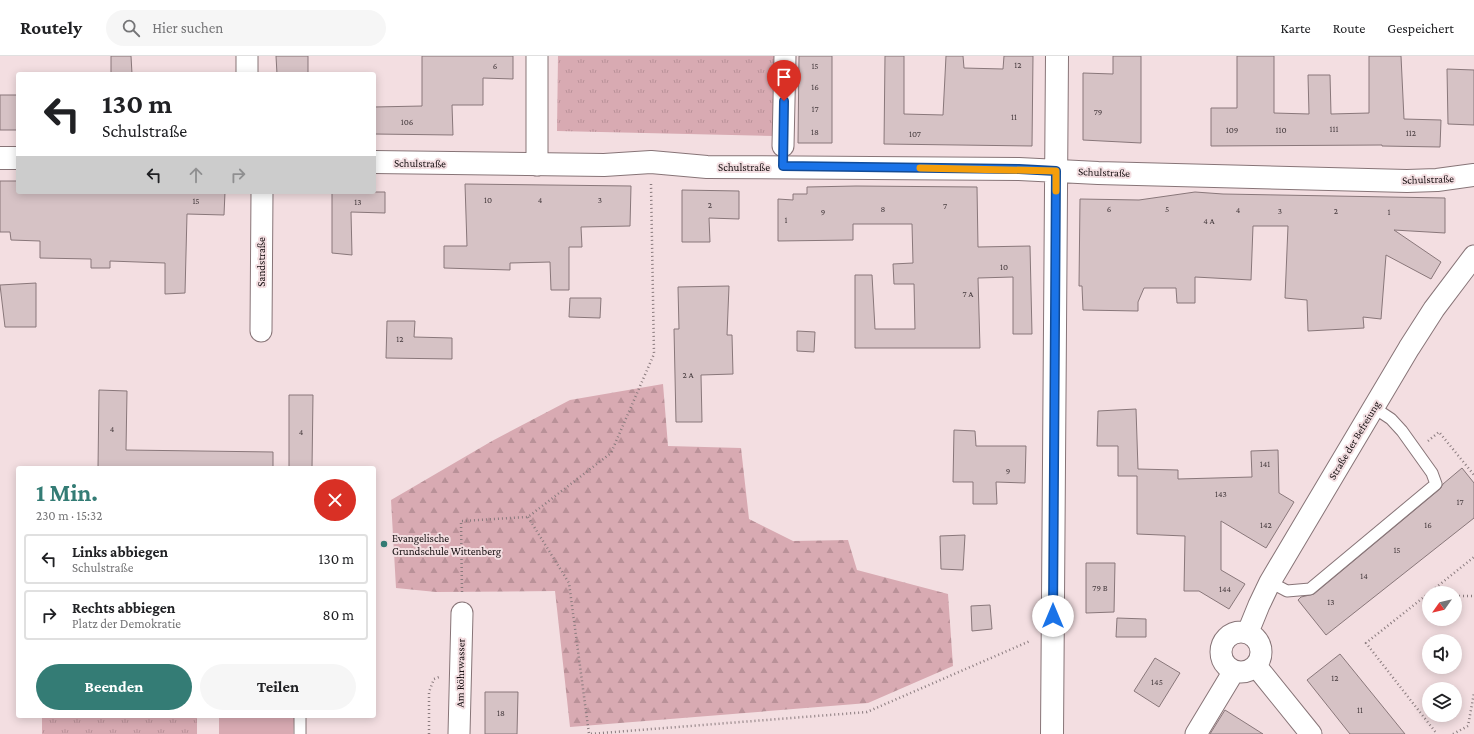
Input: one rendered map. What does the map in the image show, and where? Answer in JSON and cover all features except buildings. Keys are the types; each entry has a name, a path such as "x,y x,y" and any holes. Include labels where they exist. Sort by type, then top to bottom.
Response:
{"street":[{"path":"247,72 248,56"},
{"path":"536,165 537,56"},
{"path":"783,156 784,56"},
{"path":"1052,734 1057,56"},
{"name":"Schulstraße","path":"376,162 604,165 651,162 707,167 783,156 1056,171 1407,181 1437,180 1474,175"},
{"path":"0,158 16,158"},
{"name":"Sandstraße","path":"261,331 262,194"},
{"name":"Straße der Befreiung","path":"1248,632 1258,605 1270,582 1373,407 1434,309 1474,256"},
{"name":"Am Röhrwasser","path":"459,734 462,613"},
{"path":"1236,632 1248,632 1254,636 1262,647 1260,661 1256,666 1245,672 1234,671 1228,668 1221,657 1222,644 1230,635 1236,632"},
{"path":"1256,666 1311,734"},
{"path":"1196,734 1234,671"}],"lane":[{"path":"1270,582 1287,592 1310,589 1436,484 1432,473 1391,419 1373,407"},
{"path":"300,718 300,734"}],"path":[{"path":"462,613 461,521 528,517 611,453 654,354 651,162"},
{"path":"1415,451 1439,432 1474,475"},
{"path":"528,517 569,583 589,734 867,712 1053,631"},
{"path":"1438,586 1474,557"},
{"path":"1462,596 1474,596"},
{"path":"1422,599 1366,643 1437,734"},
{"path":"428,734 429,692 434,679 449,672 460,670"},
{"path":"1453,734 1468,726 1474,693"}],"green space":[{"path":"558,56 776,56 775,136 557,131"},
{"path":"663,384 668,446 741,448 749,519 793,541 848,540 857,570 948,594 953,666 868,703 570,727 555,591 436,592 396,588 391,500 492,441 570,400"},
{"path":"42,718 197,718 197,734 42,734"},
{"path":"219,718 294,718 293,734 219,734"}],"slow traffic":[{"path":"920,168 1056,171 1056,191"}],"place":[{"name":"Evangelische Grundschule Wittenberg","path":"384,544"}],"route":[{"path":"784,101 783,166 1019,169 1056,171 1053,616"}]}
